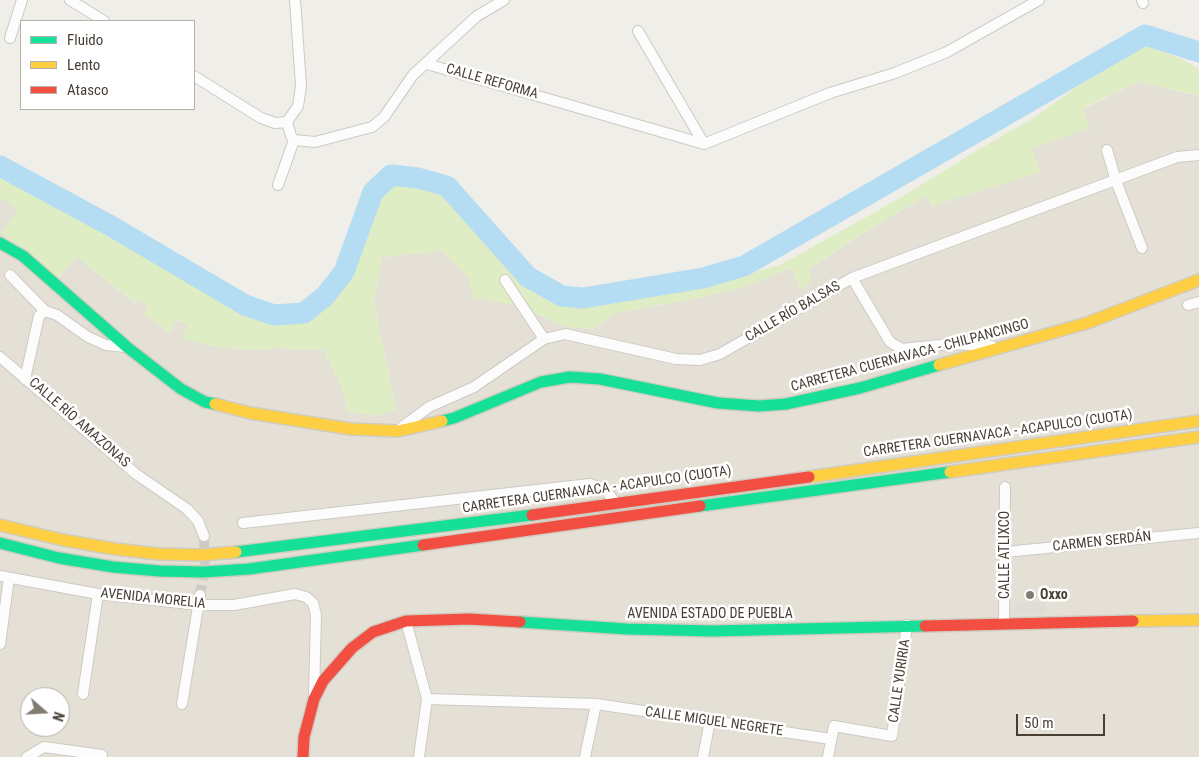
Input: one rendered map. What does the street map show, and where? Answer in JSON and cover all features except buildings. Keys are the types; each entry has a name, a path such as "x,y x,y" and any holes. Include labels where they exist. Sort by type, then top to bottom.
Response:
{"main road":[{"name":"CARRETERA CUERNAVACA - CHILPANCINGO","path":"0,243 22,256 180,389 205,402 250,413 351,429 398,431 454,418 541,382 570,377 600,378 718,403 759,406 786,404 860,388 1087,324 1199,280"},
{"name":"CARRETERA CUERNAVACA - ACAPULCO (CUOTA)","path":"0,524 64,540 115,549 159,554 201,555 246,552 616,504 1199,421"},
{"path":"0,543 59,558 112,567 203,572 249,569 1199,437"},
{"name":"AVENIDA ESTADO DE PUEBLA","path":"303,757 304,736 314,699 323,681 352,648 374,632 406,622 468,619 627,629 713,631 907,625 1199,620"}],"street":[{"path":"10,38 22,0"},
{"path":"70,0 102,20"},
{"path":"287,122 298,106 301,86 295,0"},
{"path":"427,64 477,16 504,0"},
{"path":"638,31 704,144 830,93 896,73 947,52 1039,0"},
{"name":"CALLE REFORMA","path":"294,140 315,142 372,127 384,118 413,75 427,64 704,144"},
{"path":"195,77 261,118 275,123 287,122"},
{"path":"278,185 294,140 287,122"},
{"path":"1107,150 1116,180 1142,248"},
{"name":"CALLE RÍO BALSAS","path":"398,431 429,407 474,387 544,338 565,334 676,359 700,360 720,354 852,278 1177,157 1199,155"},
{"path":"10,275 45,312 56,315 88,337 106,345 128,347"},
{"path":"852,278 890,342 902,349 949,344 1008,346"},
{"path":"505,280 544,338"},
{"path":"1188,304 1199,302"},
{"name":"CALLE RÍO AMAZONAS","path":"45,312 39,316 25,379 136,474 188,509 198,521 204,536"},
{"path":"0,357 25,379"},
{"path":"243,522 590,484 605,489 616,504"},
{"name":"CALLE ATLIXCO","path":"1004,623 1005,487"},
{"name":"CARMEN SERDÁN","path":"1005,552 1199,532"},
{"path":"0,644 5,577"},
{"name":"AVENIDA MORELIA","path":"5,577 98,594 200,600 234,605 295,594 306,597 313,603 316,615 314,699"},
{"path":"83,694 98,594"},
{"path":"182,704 200,600"},
{"path":"406,622 428,699 419,757"},
{"name":"CALLE YURIRIA","path":"831,739 834,726 892,736 907,625"},
{"name":"CALLE MIGUEL NEGRETE","path":"428,699 596,704 831,739"},
{"path":"585,757 596,704"},
{"path":"703,757 710,721"},
{"path":"828,757 831,739"},
{"path":"27,757 44,747 102,755"}],"shaded area":[{"path":"1138,82 1199,96 1199,757 0,757 0,198 19,209 1,233 59,277 77,257 135,303 138,299 149,307 144,314 170,334 176,320 188,324 183,339 218,347 246,350 280,348 323,349 342,388 347,411 377,416 396,409 374,303 382,257 442,251 469,277 517,305 566,327 593,329 616,313 703,297 744,287 791,268 801,289 809,269 862,234 926,196 932,206 1040,171 1031,148 1088,128 1083,109"},
{"path":"1014,602 1046,602 1046,614 1014,614"}],"green space":[{"path":"1144,45 1179,58 1199,69 1199,98 1198,95 1138,82 1083,108 1089,128 1031,148 1040,172 932,206 926,196 862,234 809,269 810,284 801,289 791,268 744,287 703,297 616,313 594,329 566,327 517,305 473,298 469,277 442,251 382,257 374,303 396,409 377,416 347,411 342,388 323,349 280,348 246,350 218,347 182,339 188,324 176,320 170,334 144,314 148,307 138,299 136,303 77,257 59,277 1,233 18,209 0,198 0,166 92,225 145,253 234,305 260,313 302,310 320,303 335,288 350,262 358,231 373,197 393,173 418,168 442,180 465,202 515,271 541,289 568,295 666,290 712,285 782,264 898,199 1034,118 1075,88"}],"waterway":[{"path":"0,166 111,226 245,305 274,315 304,313 325,296 344,272 373,192 391,175 418,178 447,186 528,277 562,296 583,298 703,278 744,266 1145,35 1199,52"}],"tunnel":[{"path":"200,595 205,567 204,536"}],"traffic: fast":[{"path":"0,243 23,256 127,347 181,389 205,402 215,404"},
{"path":"442,421 454,418 541,382 570,377 600,379 718,403 759,406 786,404 860,388 939,365"},
{"path":"700,506 950,472"},
{"path":"236,552 532,515"},
{"path":"0,543 59,558 113,567 203,572 249,569 423,545"},
{"path":"520,622 627,629 713,631 925,626"}],"traffic: slow":[{"path":"939,365 1087,323 1199,280"},
{"path":"215,404 250,413 351,429 398,431 442,421"},
{"path":"809,477 1199,421"},
{"path":"950,472 1199,437"},
{"path":"0,525 63,540 115,549 159,554 201,555 236,552"},
{"path":"1133,621 1199,620"}],"traffic: jam":[{"path":"532,515 809,477"},
{"path":"423,545 700,506"},
{"path":"303,757 304,737 314,699 323,681 352,648 373,632 406,621 469,619 520,622"},
{"path":"925,626 1133,621"}],"place":[{"name":"Oxxo","path":"1030,595"}]}
